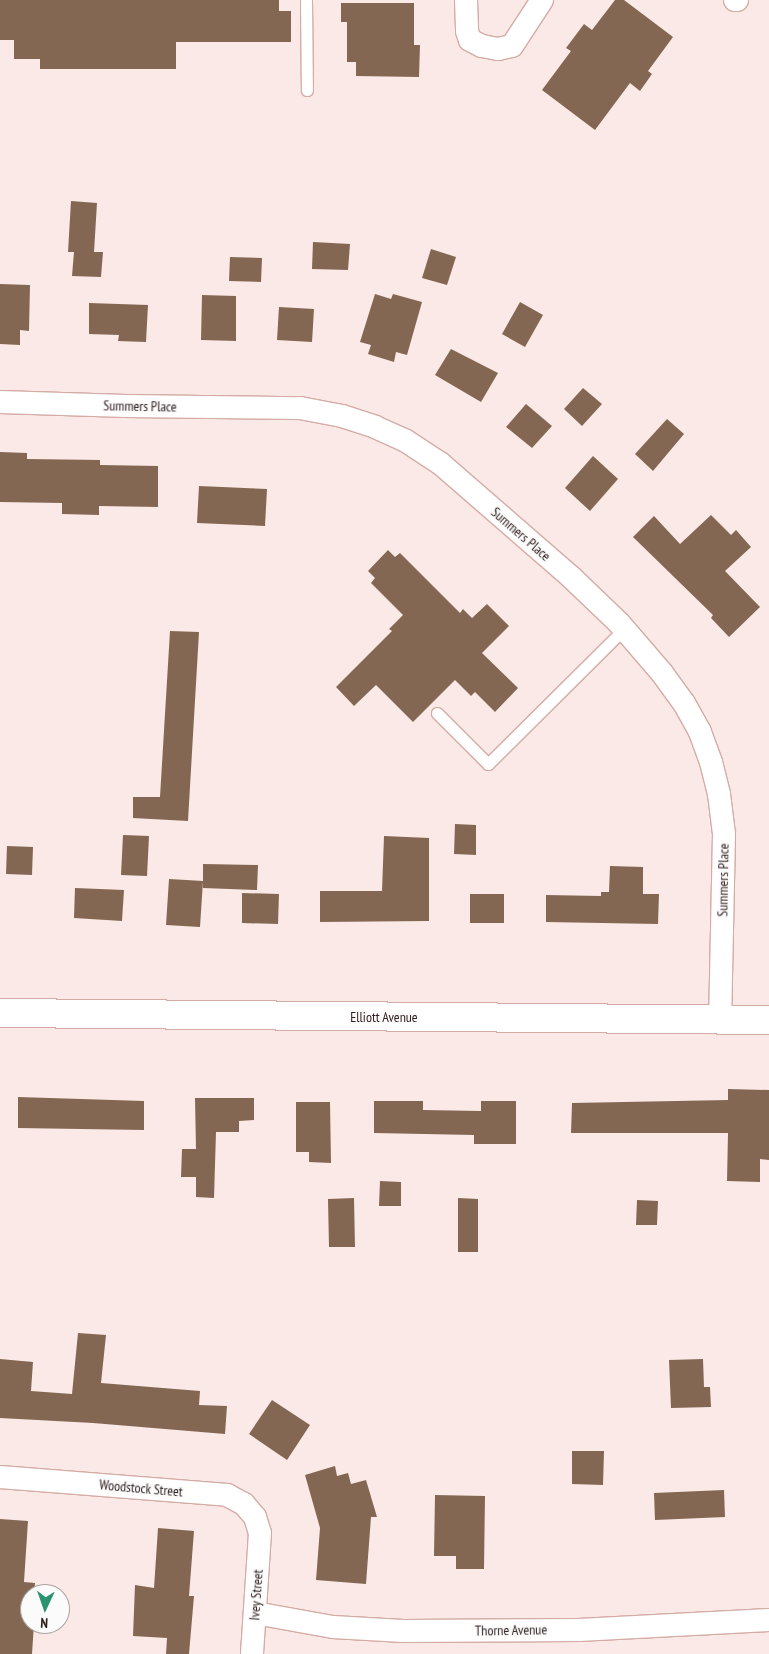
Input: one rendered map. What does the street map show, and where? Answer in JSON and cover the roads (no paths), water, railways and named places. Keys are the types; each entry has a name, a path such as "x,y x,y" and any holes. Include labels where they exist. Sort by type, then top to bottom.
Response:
{"street":[{"path":"466,0 467,31 470,40 482,46 498,49 512,46 542,0"},
{"name":"Summers Place","path":"0,402 300,408 342,416 375,427 406,441 441,464 571,577 624,629 662,673 684,703 708,755 719,794 724,834 720,1020"},
{"name":"Elliott Avenue","path":"0,1014 769,1020"},
{"name":"Woodstock Street","path":"0,1477 227,1495 244,1504 255,1517 260,1536"},
{"name":"Ivey Street","path":"252,1654 260,1536"},
{"name":"Thorne Avenue","path":"255,1613 333,1628 403,1631 579,1630 769,1620"}],"lane":[{"path":"306,0 307,90"},
{"path":"437,713 488,764 624,629"}]}
